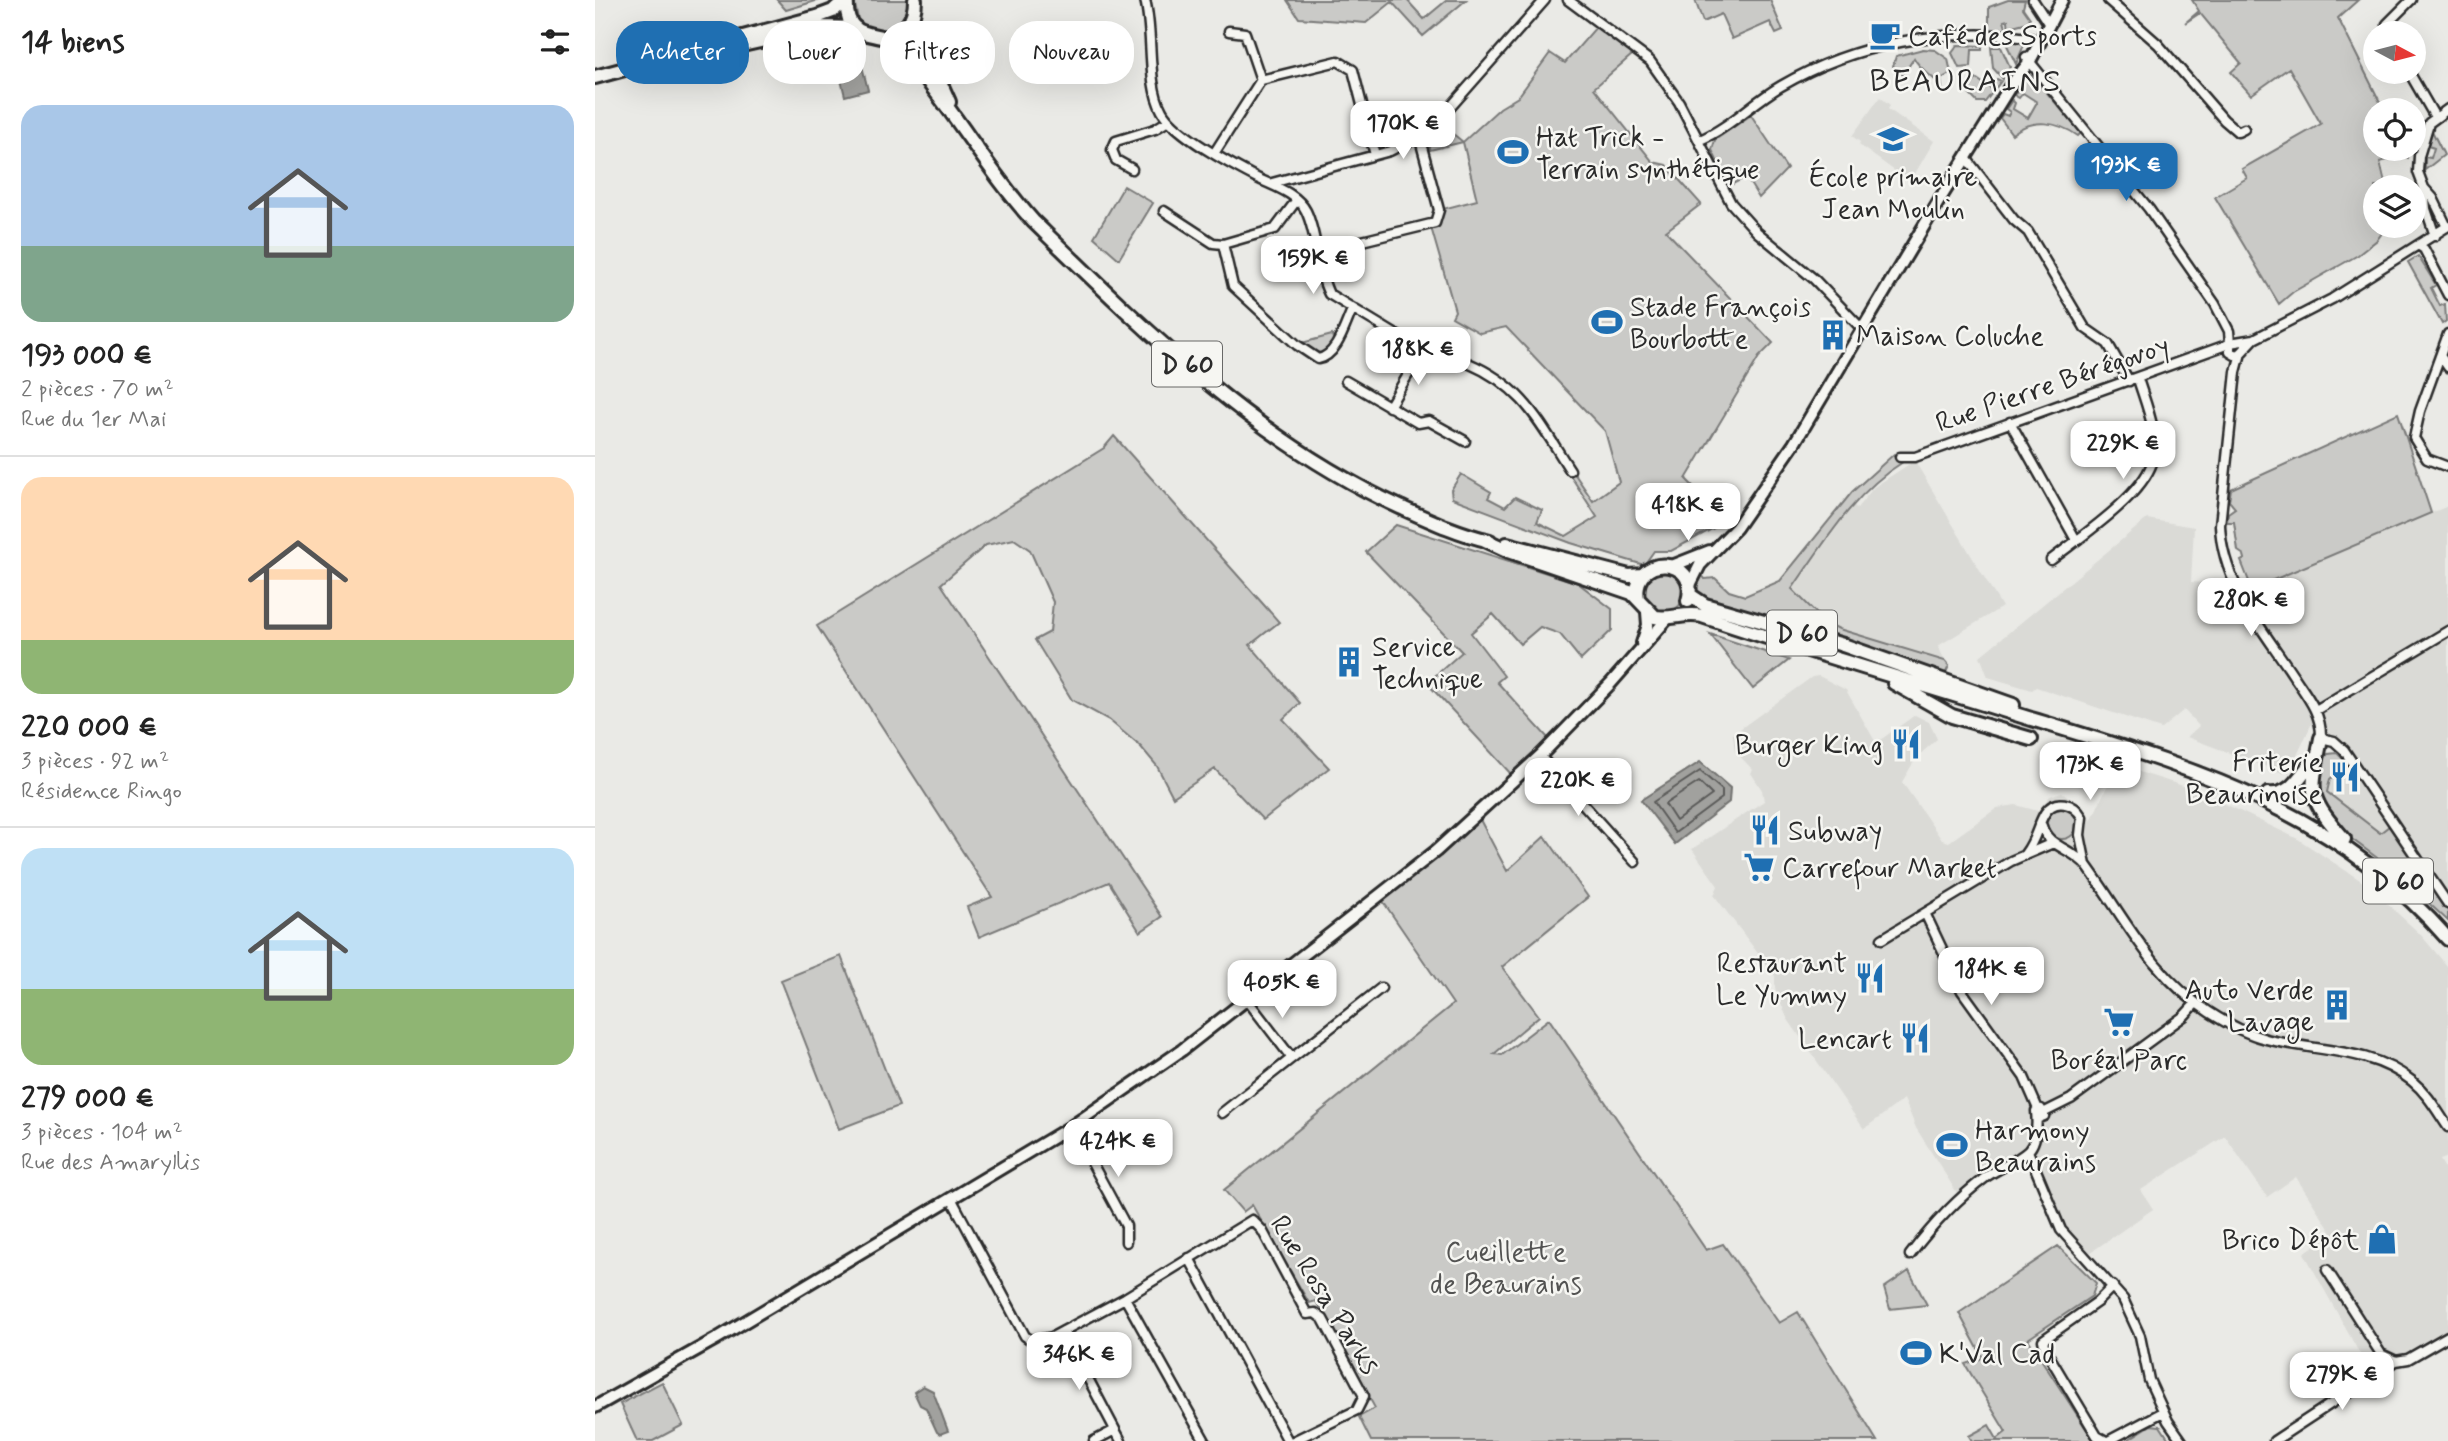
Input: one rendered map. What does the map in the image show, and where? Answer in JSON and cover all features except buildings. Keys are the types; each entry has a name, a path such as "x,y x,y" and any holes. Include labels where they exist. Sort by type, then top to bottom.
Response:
{"main road":[{"path":"846,0 852,21"},
{"path":"600,75 817,17 833,11 846,0"},
{"path":"914,9 926,0"},
{"path":"595,1407 1072,1126 1248,1001 1436,851 1540,756 1611,683 1640,648 1686,606 1700,565 1736,528 1768,484 2028,59 2046,22 2060,2"},
{"name":"D 60","path":"914,9 953,112"},
{"path":"600,75 763,40"},
{"name":"D 60","path":"931,84 1004,188 1033,221 1247,415 1290,446 1356,486 1413,513 1509,551 1619,588 1638,599"},
{"name":"D 60","path":"1483,539 1629,576 1643,575"},
{"path":"1640,648 1648,625 1647,612 1638,599 1638,587 1643,575 1656,566 1672,566 1716,548"},
{"path":"1672,566 1685,575 1690,590"},
{"name":"D 60","path":"1690,590 1705,605 1854,649 2042,715 2190,761 2268,794 2344,839 2409,891 2448,929"},
{"path":"1647,612 1673,616"},
{"name":"D 60","path":"1673,616 1702,616 2132,750 2234,785 2296,817 2362,860 2420,909 2448,939"},
{"path":"1843,661 1902,686 1952,716 2031,739"},
{"path":"2321,738 2316,757 2313,797 2321,813 2344,839"},
{"path":"2268,794 2278,796 2289,790 2316,757"}],"street":[{"path":"1145,0 1156,93 1168,121 1181,134 1255,177 1272,183 1305,210 1329,294 1440,361 1465,361 1514,389 1528,405 1570,470"},
{"path":"1272,183 1390,151 1419,136 1440,119 1472,79 1545,0"},
{"path":"1568,0 1650,61 1675,96 1731,203 1757,232 1814,279 1862,329"},
{"path":"2033,0 2046,22"},
{"path":"2108,0 2166,52 2224,120 2238,132 2244,129"},
{"path":"2390,21 2411,0"},
{"path":"1229,31 1245,33 1261,80"},
{"path":"1700,140 1785,84 1835,62 1873,51 1946,34 2019,37 2036,43"},
{"path":"2028,59 2173,242 2215,304 2229,331 2235,348 2236,372 2220,506 2221,549 2233,584 2316,710 2321,738 2340,745 2347,754 2448,904"},
{"path":"1215,152 1261,80 1338,61 1345,62 1353,70 1375,155"},
{"path":"2416,84 2435,117"},
{"path":"2419,175 2419,156 2429,123 2448,109"},
{"path":"1132,169 1116,160 1112,150 1116,141 1155,130 1168,121"},
{"path":"1317,252 1435,223 1439,210 1419,136"},
{"path":"1966,158 2014,220 2028,232 2085,328 2092,330 2108,344 2133,380 2152,426 2152,463 2139,486 2051,560"},
{"path":"2426,190 2447,223 2420,244 2448,295"},
{"path":"2426,198 2433,233"},
{"path":"1164,211 1213,243 1223,244 1275,229 1296,201"},
{"path":"1223,244 1233,286 1297,345 1318,359 1326,358 1332,352 1352,310"},
{"name":"Rue Pierre Bérégovoy","path":"1900,457 1915,457 2219,349 2235,348 2332,299 2420,244"},
{"path":"2448,334 2420,411 2414,438 2427,459 2448,467"},
{"path":"1389,407 1422,351"},
{"path":"2441,357 2448,367"},
{"path":"1346,380 1417,423 1429,421 1465,441"},
{"path":"2010,422 2076,540"},
{"path":"2316,710 2448,631"},
{"path":"1540,756 1635,862"},
{"path":"2025,854 2042,826 2049,808 2066,804 2075,808 2082,817 2080,835 2086,864"},
{"path":"2042,826 2043,833 2086,864 2153,962 2196,1003 2264,1039 2356,1054 2386,1064 2414,1083 2431,1101 2448,1127"},
{"path":"1882,939 2025,854 2072,842 2080,835"},
{"path":"1925,913 1962,991 2024,1077 2040,1113 2028,1151 2061,1230 2113,1286 2132,1315 2149,1380 2163,1412 2182,1441"},
{"path":"1222,1113 1381,988"},
{"path":"1248,1001 1291,1057"},
{"path":"2040,1113 2071,1099 2184,1016 2196,1003"},
{"path":"1072,1126 1126,1226 1125,1242"},
{"path":"1910,1255 1922,1239 1983,1179 2028,1151"},
{"path":"951,1198 1025,1336 1032,1341 1042,1341 1063,1331 1125,1298 1189,1258 1291,1441"},
{"name":"Rue Rosa Parks","path":"1189,1258 1252,1220 1262,1230 1307,1314 1315,1313 1323,1319 1364,1396 1357,1410 1291,1441"},
{"path":"2327,1270 2381,1354 2396,1361"},
{"path":"2113,1286 2097,1302 2043,1340 2045,1349 2098,1436 2107,1441 2163,1412"},
{"path":"1125,1298 1205,1441"},
{"path":"1063,1331 1121,1441"},
{"path":"2274,1441 2396,1361 2418,1355 2448,1336"},
{"path":"1094,1441 1115,1430"}],"shaded area":[{"name":"École primaire Jean Moulin","path":"1880,97 1890,105 1888,109 1934,141 1910,182 1859,145 1860,142 1852,136"},
{"path":"1911,463 1916,463 2002,607 1938,646 1945,661 1839,629 1825,622 1792,589 1853,505 1857,508 1874,487"},
{"path":"2448,506 2448,904 2392,823 2380,833 2327,792 2330,779 2344,758 2337,753 2340,745 2321,738 2320,721 2311,725 2289,773 2283,773 2187,737 2199,726 2184,710 2161,729 2036,687 2032,690 1988,677 1980,656 2147,519 2194,527 2191,582 2226,584 2233,596"},
{"name":"Boréal Parc","path":"1819,676 1846,690 1876,743 1915,715 1929,722 1937,739 1916,758 1902,782 1942,840 1949,842 1997,808 2016,805 2038,811 2050,796 2062,792 2082,807 2091,821 2117,765 2196,790 2298,839 2366,884 2420,934 2448,967 2448,1157 2440,1160 2448,1174 2448,1343 2426,1357 2399,1365 2383,1366 2361,1356 2304,1253 2332,1233 2296,1177 2267,1197 2225,1136 2141,1190 2153,1209 2084,1257 2061,1230 2028,1151 1959,1196 1916,1128 1904,1099 1864,1129 1787,1018 1775,988 1775,976 1714,895 1718,886 1692,849 1764,801 1762,790 1751,773 1753,770 1735,751 1733,734 1812,677"}],"green space":[{"path":"777,0 819,0 786,10"},
{"path":"854,0 908,0 905,19 880,21 880,31 869,30 866,21 858,19"},
{"path":"1287,0 1407,0 1424,19 1447,0 1466,0 1423,36 1392,2 1366,23 1299,18"},
{"path":"1695,0 1770,0 1783,31 1776,34 1770,22 1732,39 1721,14 1703,22"},
{"path":"2008,0 2025,0 2023,8 2030,18 2028,22 2013,26 2009,31 2008,20 2004,21 2007,31 1989,31 1989,7"},
{"path":"2192,0 2358,0 2338,18 2363,68 2363,84 2371,84 2378,98 2363,98 2363,161 2384,161 2380,162 2383,175 2363,175 2363,238 2378,238 2358,255 2293,292 2279,304 2215,197 2247,178 2242,169 2321,124 2289,68 2251,95 2231,72 2241,63 2200,13 2185,23 2199,11"},
{"name":"Stade François Bourbotte","path":"1596,27 1633,54 1594,88 1653,162 1666,165 1701,204 1666,231 1773,343 1759,357 1686,479 1727,521 1671,551 1654,551 1644,565 1571,543 1452,498 1451,490 1461,474 1491,492 1488,498 1505,507 1515,497 1542,510 1537,522 1566,536 1597,517 1570,475 1574,473 1593,501 1619,482 1605,431 1506,327 1480,333 1452,317 1455,311 1430,224 1439,210 1477,200 1463,142 1500,108 1518,97 1550,53 1565,63"},
{"path":"2005,41 2024,45 2016,64"},
{"path":"1958,45 1982,46 1982,50 1972,50 1971,67 1959,68 1952,53"},
{"path":"1991,47 2001,47 2010,67 2003,79 1993,68"},
{"path":"1923,49 1935,50 1948,59 1951,73 1941,79 1942,87 1914,58 1903,75 1893,66 1896,56"},
{"path":"2032,75 2081,133 2078,136 2062,127 2045,123 2028,125 2012,134 2000,118 2003,114 2008,116 2010,112 2006,109 2012,100 2015,103 2013,109 2028,118 2037,102 2023,93 2019,98 2014,95 2026,78"},
{"path":"1977,79 1990,88 1997,79 2001,81 1985,102 1977,102 1969,94 1970,85"},
{"path":"1751,115 1787,169 1759,198 1746,177 1729,186 1712,150 1715,140"},
{"path":"1442,125 1463,142 1430,150 1430,134"},
{"path":"2432,131 2444,155 2425,170 2426,157 2431,158 2434,148 2428,146"},
{"path":"1124,186 1153,203 1119,259 1094,237"},
{"path":"2418,256 2436,285 2431,288 2440,306 2445,304 2446,321 2442,324 2408,262"},
{"path":"1332,335 1334,342 1329,350 1317,353 1302,343"},
{"path":"2398,413 2431,513 2252,589 2241,561 2245,559 2244,555 2238,551 2234,522 2227,522 2228,513 2235,508 2229,501 2231,489"},
{"path":"1114,436 1279,622 1250,645 1300,703 1283,719 1329,768 1263,820 1215,769 1173,797 1157,766 1141,747 1109,720 1072,700 1035,640 1050,632 1053,602 1030,550 1014,539 986,545 941,584 1162,917 1140,932 1109,882 979,937 967,907 992,897 817,626 1104,448"},
{"path":"1894,454 1903,462 1885,474 1855,503 1792,589 1825,622 1839,629 1945,661 1949,666 1944,677 1698,596 1695,589 1699,571 1705,579 1715,578 1729,591 1745,596 1780,581 1852,492"},
{"path":"1396,525 1578,583 1612,609 1612,630 1581,660 1560,634 1540,627 1520,644 1493,614 1471,633 1504,676 1497,682 1548,738 1511,774 1427,683 1462,652 1366,552"},
{"path":"1664,570 1679,576 1685,591 1679,606 1664,612 1649,606 1643,591 1649,576"},
{"path":"1710,634 1789,660 1753,689"},
{"path":"2337,753 2348,764 2330,779 2327,792 2380,833 2393,823 2448,904 2448,921 2392,869 2337,828 2314,792 2320,764 2328,754"},
{"path":"2062,809 2073,813 2077,824 2073,835 2062,839 2051,835 2047,824 2051,813"},
{"name":"Cueillette de Beaurains","path":"1477,814 1507,871 1545,836 1588,897 1502,967 1539,1016 1494,1054 1502,1055 1549,1019 1706,1250 1723,1244 1779,1323 1798,1312 1877,1441 1371,1441 1359,1417 1375,1408 1316,1301 1309,1303 1252,1205 1243,1212 1224,1190 1453,1004 1380,897"},
{"path":"841,956 899,1106 839,1129 781,980"},
{"path":"2058,1246 2096,1283 2092,1296 2028,1339 2094,1441 1972,1441 1969,1436 1989,1425 1997,1439 2006,1432 1965,1364 1983,1358 1959,1313"},
{"path":"1909,1271 1927,1305 1890,1309 1884,1288"},
{"path":"662,1382 683,1425 653,1441 637,1441 620,1404"},
{"path":"2151,1425 2160,1426 2170,1441 2126,1441"}],"water":[{"path":"866,82 868,90 845,96 842,84"},
{"path":"1700,762 1730,788 1729,802 1675,844 1641,800"},
{"path":"923,1386 933,1391 948,1431 940,1434 937,1432 926,1408 920,1405 914,1392"}],"place":[{"name":"Café des Sports","path":"1885,35"},
{"name":"École primaire Jean Moulin","path":"1893,139"},
{"name":"Hat Trick - Terrain synthétique","path":"1513,152"},
{"name":"Stade François Bourbotte","path":"1607,322"},
{"name":"Maison Coluche","path":"1833,335"},
{"name":"Service Technique","path":"1349,662"},
{"name":"Burger King","path":"1906,744"},
{"name":"Friterie Beaurinoise","path":"2345,777"},
{"name":"Subway","path":"1765,830"},
{"name":"Carrefour Market","path":"1759,867"},
{"name":"Restaurant Le Yummy","path":"1870,978"},
{"name":"Auto Verde Lavage","path":"2337,1005"},
{"name":"Boréal Parc","path":"2119,1022"},
{"name":"Lencart","path":"1915,1038"},
{"name":"Harmony Beaurains","path":"1952,1145"},
{"name":"Brico Dépôt","path":"2382,1239"},
{"name":"K'Val Cad","path":"1916,1353"}],"district":[{"name":"BEAURAINS","path":"1966,80"}]}
